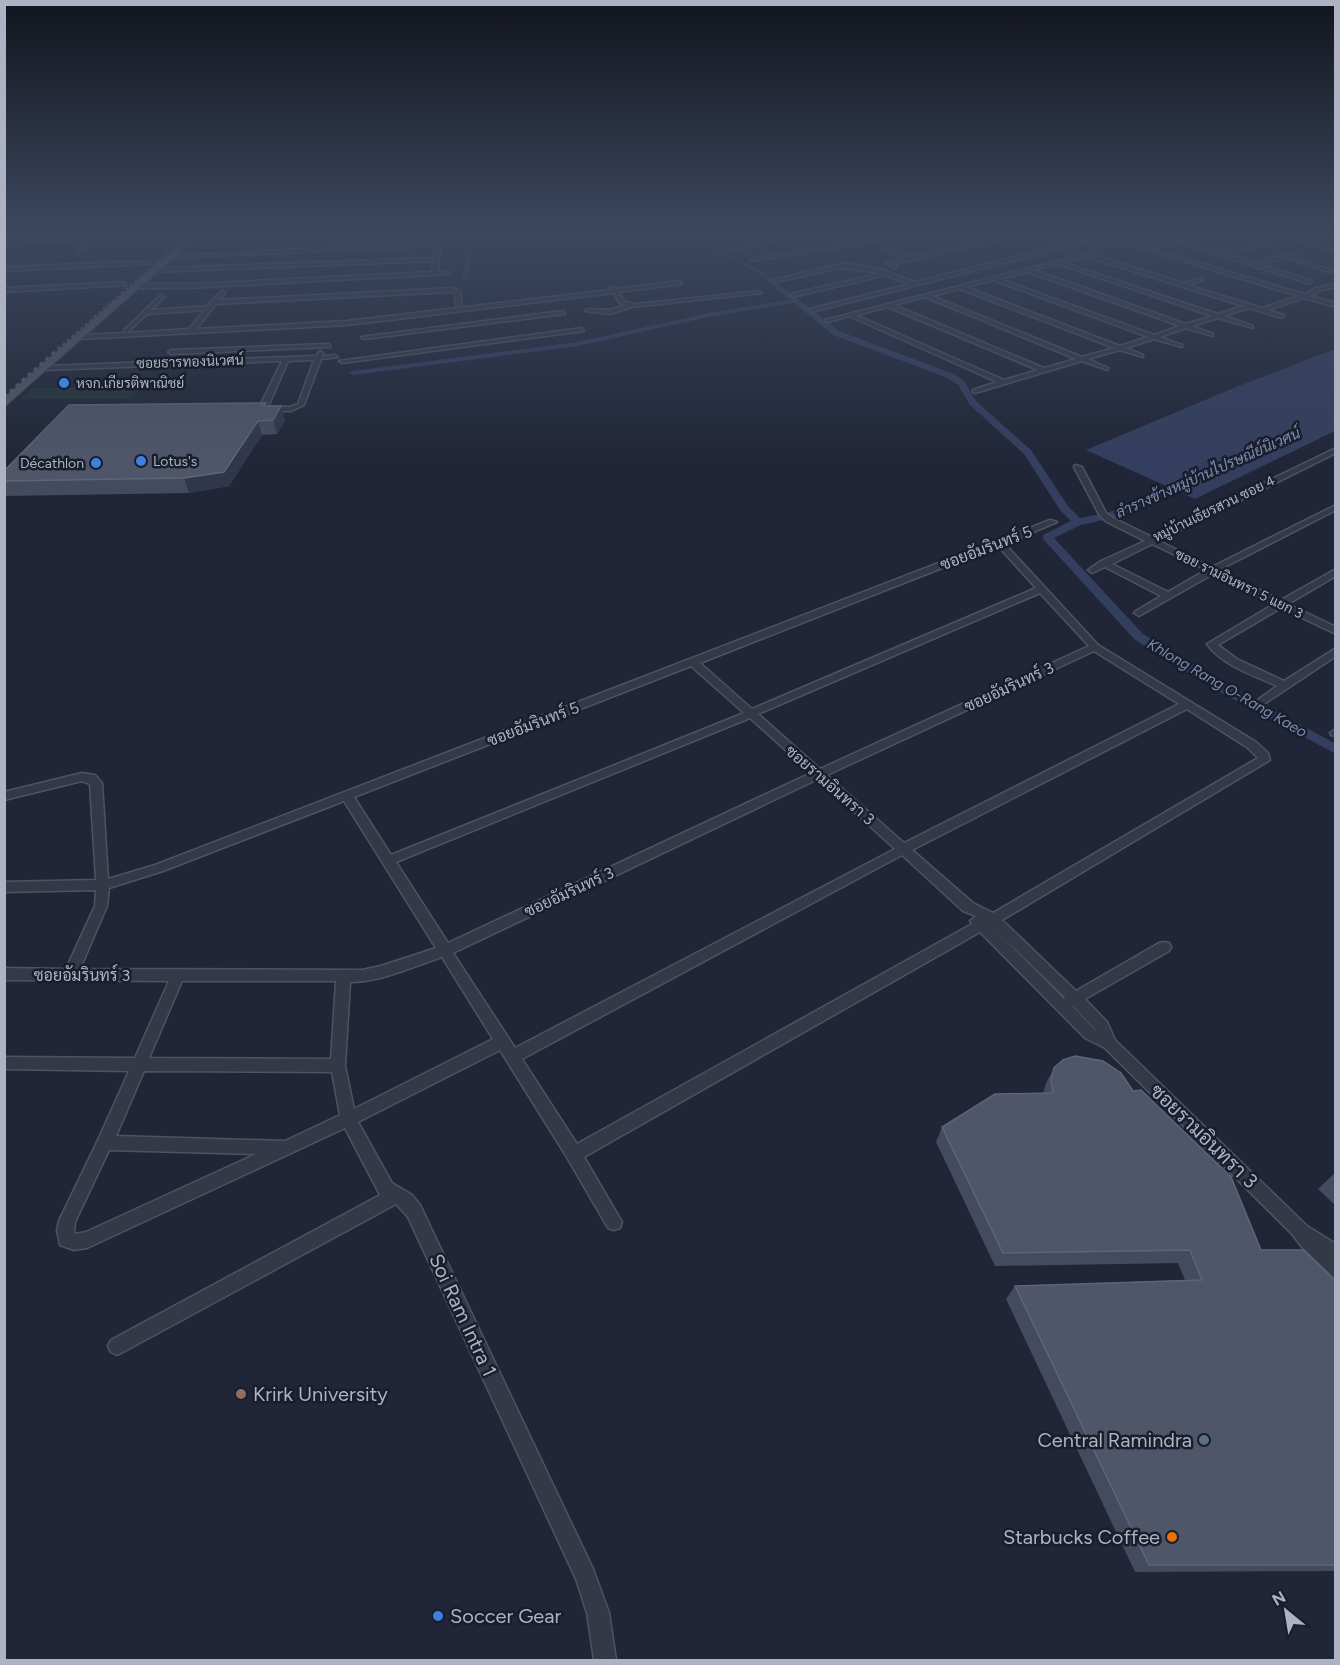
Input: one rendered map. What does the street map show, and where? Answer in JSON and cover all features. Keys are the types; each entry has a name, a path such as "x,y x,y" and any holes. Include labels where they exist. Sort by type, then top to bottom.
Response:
{"main road":[{"path":"75,326 96,308"},
{"path":"4,404 114,308"}],"street":[{"path":"126,331 150,308"},
{"path":"83,335 126,331 337,324 447,308"},
{"path":"409,313 466,308"},
{"path":"474,308 492,342"},
{"path":"588,311 609,312 624,308"},
{"path":"812,310 821,308"},
{"path":"828,320 879,308"},
{"path":"895,308 1045,371"},
{"path":"956,308 1106,369"},
{"path":"1015,308 1141,356"},
{"path":"1075,308 1180,346"},
{"path":"1132,308 1211,335"},
{"path":"1194,308 1251,327"},
{"path":"975,391 1120,348 1243,308"},
{"path":"1254,308 1282,316"},
{"path":"1262,310 1269,308"},
{"path":"193,329 208,309"},
{"path":"145,312 208,309"},
{"path":"364,338 563,314"},
{"path":"851,315 1005,383"},
{"path":"83,335 193,329"},
{"path":"342,361 582,330"},
{"path":"171,352 325,346 318,358 301,405 291,409 266,409 264,406 286,359"},
{"path":"192,362 197,351"},
{"name":"ซอยธารทองนิเวศน์","path":"45,368 335,357"},
{"name":"หมู่บ้านเธียรสวน ซอย 4","path":"1092,570 1335,450"},
{"name":"ซอย รามอินทรา 5 แยก 3","path":"1078,467 1107,517 1335,631"},
{"path":"1139,613 1212,570 1335,507"},
{"name":"ซอยอัมรินทร์ 5","path":"4,887 103,885 159,868 1053,522"},
{"path":"574,1154 986,923 1264,760 1264,756 1252,745 1095,647 1000,543"},
{"path":"1104,563 1168,596"},
{"path":"1284,685 1224,656 1212,644 1335,572"},
{"path":"387,861 750,714 1043,588"},
{"name":"ซอยอัมรินทร์ 3","path":"4,974 362,976 381,972 444,951 1095,647"},
{"path":"1260,702 1335,651"},
{"name":"ซอยรามอินทรา 3","path":"693,662 968,908 1076,998 1102,1026 1110,1044"},
{"path":"512,1057 904,849 1186,705"},
{"path":"4,796 82,777 91,778 96,783 103,885 101,906 70,975"},
{"path":"347,796 574,1154 614,1222"},
{"name":"ซอยรามอินทรา 3","path":"986,923 1061,1006 1090,1034 1110,1044 1298,1228 1335,1278"},
{"path":"1061,1006 1164,947"},
{"path":"178,975 105,1143 67,1221 66,1239 74,1242 87,1240 348,1119 502,1042"},
{"name":"Soi Ram Intra 1","path":"343,976 338,1066 348,1119 386,1190 406,1201 414,1212 586,1576 598,1613 605,1660"},
{"path":"4,1063 338,1066"},
{"path":"105,1143 286,1147"},
{"path":"117,1346 396,1196"},
{"name":"ซอยรามอินทรา 3","path":"1298,1228 1335,1254"}],"shaded area":[{"path":"142,386 133,399 20,399 33,388"}],"water":[{"path":"1335,349 1335,431 1195,499 1086,450 1236,387"}],"building":[{"name":"Lotus's","path":"266,403 263,406 281,406 273,420 258,421 224,472 184,478 4,481 4,471 69,405"},
{"name":"Central Ramindra","path":"1075,1056 1103,1061 1121,1073 1133,1091 1141,1090 1231,1177 1261,1250 1304,1250 1335,1280 1335,1565 1149,1565 1015,1286 1202,1280 1190,1250 1003,1253 942,1127 995,1094 1053,1093 1051,1080 1054,1068 1063,1060"}],"waterway":[{"path":"353,373 578,344 713,314 753,308"},
{"name":"Khlong Rang O-Rang Kaeo","path":"804,308 836,333 951,376 961,383 973,403 1028,452 1064,508 1078,522"},
{"name":"ลำรางข้างหมู่บ้านไปรษณีย์นิเวศน์","path":"1078,522 1113,515 1190,481"},
{"name":"Khlong Rang O-Rang Kaeo","path":"1078,522 1047,537 1139,637 1221,687 1336,750"}],"railway":[{"path":"58,349 105,308"},
{"path":"4,397 60,347"}],"place":[{"name":"หจก.เกียรติพาณิชย์","path":"64,383"},
{"name":"Lotus's","path":"141,461"},
{"name":"Décathlon","path":"96,463"},
{"name":"Krirk University","path":"241,1394"},
{"name":"Central Ramindra","path":"1204,1440"},
{"name":"Starbucks Coffee","path":"1172,1537"},
{"name":"Soccer Gear","path":"438,1616"}]}
